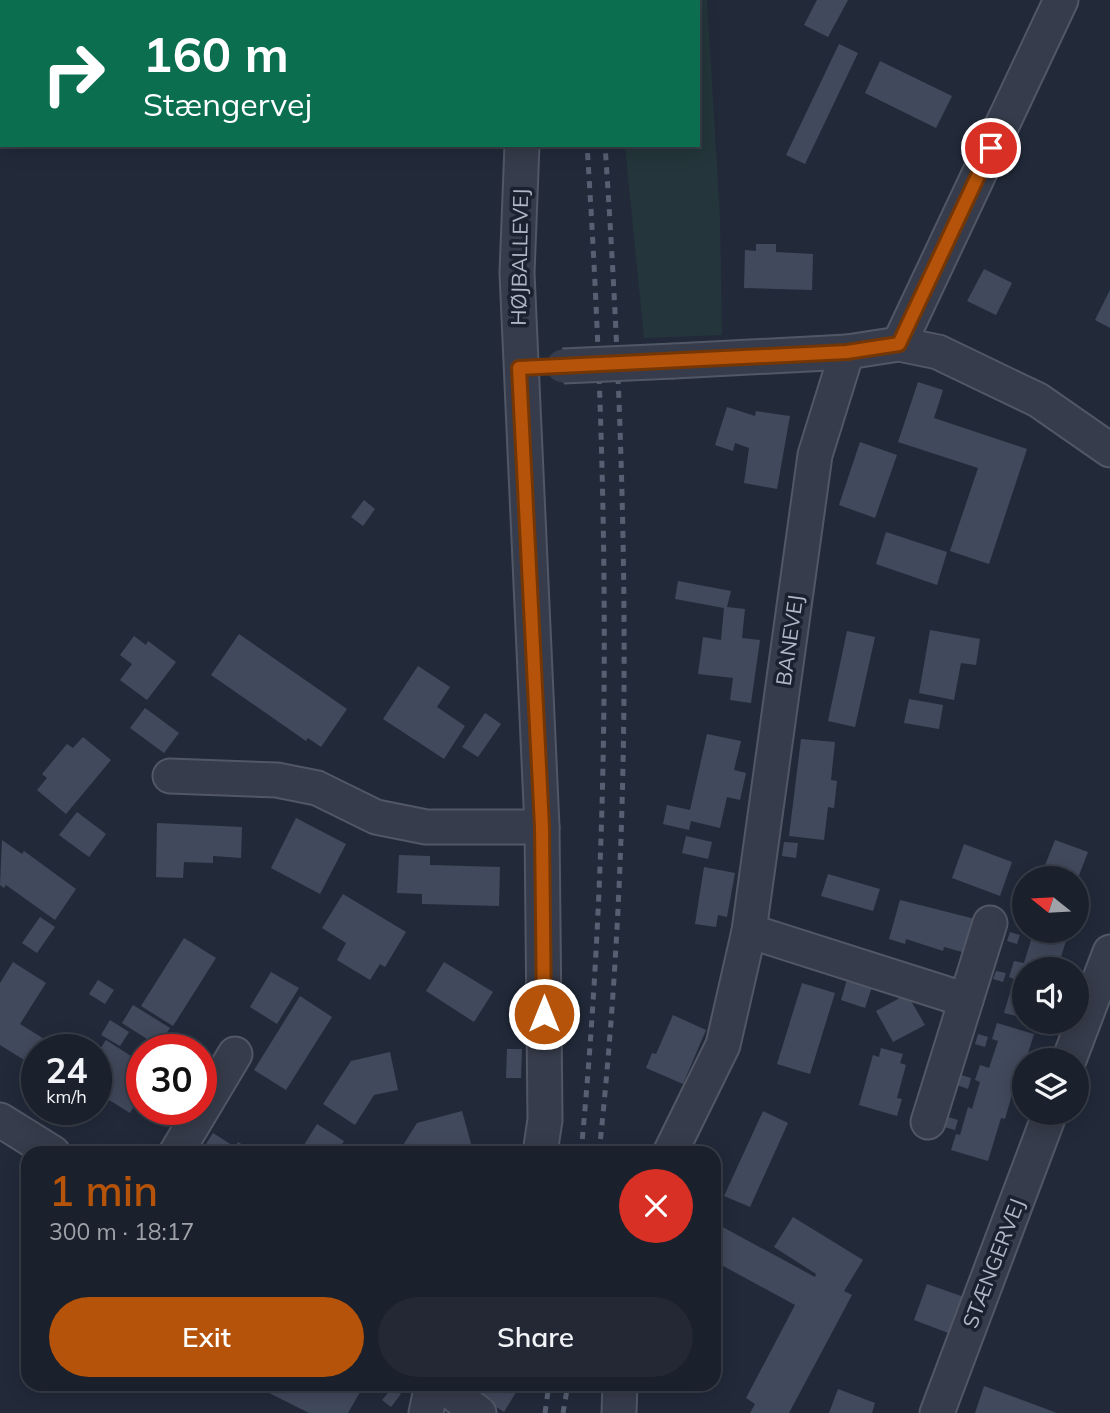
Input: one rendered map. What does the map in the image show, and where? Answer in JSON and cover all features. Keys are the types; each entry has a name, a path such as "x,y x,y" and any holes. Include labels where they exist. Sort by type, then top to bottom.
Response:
{"street":[{"path":"899,344 1061,0"},
{"name":"HØJBALLEVEJ","path":"522,147 517,272 519,368 542,827 544,1120 541,1146"},
{"path":"519,368 847,352 899,344 938,352 1038,400 1110,450"},
{"name":"BANEVEJ","path":"673,1146 723,1045 748,931 816,455 847,352"},
{"path":"170,776 277,780 317,788 376,817 426,827 542,827"},
{"path":"928,1122 990,923"},
{"path":"748,931 966,1000"},
{"path":"1074,1048 1110,952"},
{"path":"180,1146 235,1054"},
{"path":"0,1120 42,1146"},
{"name":"STÆNGERVEJ","path":"937,1413 1045,1125"},
{"path":"426,1413 431,1391"},
{"path":"449,1391 479,1413"},
{"path":"619,1413 621,1391"}],"shaded area":[{"path":"700,0 707,0 720,218 722,335 644,338 625,147 700,147"}],"building":[{"path":"817,0 848,0 828,37 804,25"},
{"path":"839,44 858,53 805,164 786,155"},
{"path":"880,61 952,96 936,128 865,93"},
{"path":"756,244 776,244 776,252 813,254 812,290 744,288 745,250 756,251"},
{"path":"984,269 1012,283 996,315 967,301"},
{"path":"1110,290 1110,328 1095,320"},
{"path":"918,382 943,390 934,418 1027,449 989,564 950,551 978,468 898,442"},
{"path":"727,407 755,416 756,411 790,416 777,489 744,483 749,448 735,443 733,451 715,445"},
{"path":"860,442 897,455 875,518 839,505"},
{"path":"364,500 375,509 363,526 351,517"},
{"path":"886,532 947,552 937,585 876,564"},
{"path":"678,581 731,591 727,607 745,609 742,638 760,640 751,703 730,700 733,678 698,674 703,637 721,640 724,608 675,599"},
{"path":"930,630 980,639 976,665 961,663 954,700 919,693"},
{"path":"847,631 875,637 855,727 828,721"},
{"path":"239,634 347,709 321,747 308,738 306,741 211,675"},
{"path":"134,636 146,645 148,641 176,662 147,700 120,680 132,664 120,655"},
{"path":"418,666 450,687 437,707 465,726 444,759 383,719"},
{"path":"909,699 943,705 939,729 904,723"},
{"path":"145,708 179,733 164,753 130,728"},
{"path":"485,713 501,724 478,757 462,747"},
{"path":"707,734 741,741 734,770 746,773 740,800 727,797 720,828 691,821 689,830 663,824 667,805 690,810"},
{"path":"83,737 111,760 66,814 37,790 47,778 42,774 67,744 73,748"},
{"path":"801,739 835,742 831,780 837,781 834,808 828,807 824,840 789,836"},
{"path":"77,812 106,834 89,857 59,835"},
{"path":"296,818 346,844 320,894 271,868"},
{"path":"157,823 242,827 241,858 213,856 213,863 184,862 183,878 156,877"},
{"path":"686,836 712,842 708,859 682,853"},
{"path":"2,840 22,854 24,851 76,889 55,920 6,885 4,888 0,885"},
{"path":"1055,840 1088,852 1083,866 1045,866"},
{"path":"784,842 798,843 796,858 782,856"},
{"path":"964,844 1012,862 1000,896 952,878"},
{"path":"399,855 430,856 430,865 500,867 499,906 422,904 422,894 397,893"},
{"path":"704,867 735,873 727,917 718,915 716,927 695,924"},
{"path":"828,874 880,889 873,911 821,896"},
{"path":"343,894 406,932 385,967 380,964 370,980 337,960 346,943 322,928"},
{"path":"900,900 983,921 973,955 944,947 943,951 906,939 905,944 889,939"},
{"path":"40,917 55,927 37,953 22,943"},
{"path":"1010,932 1012,933 1012,942 1007,941"},
{"path":"184,938 216,958 173,1026 141,1006"},
{"path":"1030,943 1065,943 1061,957 1026,957"},
{"path":"13,962 46,983 20,1024 36,1034 21,1034 21,1058 0,1045 0,983"},
{"path":"444,962 493,992 474,1022 426,991"},
{"path":"996,971 1006,973 1003,982 993,979"},
{"path":"271,972 299,988 277,1024 250,1007"},
{"path":"848,976 873,984 865,1008 841,1000"},
{"path":"98,980 114,990 105,1004 89,994"},
{"path":"802,983 835,993 810,1074 777,1064"},
{"path":"1012,986 1012,1015 1004,1013"},
{"path":"907,994 925,1025 893,1042 876,1011"},
{"path":"300,996 332,1017 286,1090 254,1070"},
{"path":"133,1005 170,1028 166,1034 139,1034 122,1023"},
{"path":"673,1015 706,1030 683,1084 646,1068 652,1053 656,1054"},
{"path":"110,1020 129,1032 120,1046 112,1041 112,1034 102,1034"},
{"path":"997,1023 1012,1027 1012,1034 1034,1034 1030,1048 1012,1048 1012,1094 1005,1119 1001,1118 988,1161 951,1150 956,1134 960,1135 968,1107 972,1109 980,1082 975,1080 980,1065 989,1068 998,1041 992,1039"},
{"path":"978,1034 988,1037 985,1047 975,1044"},
{"path":"112,1044 126,1053 126,1111 112,1102"},
{"path":"881,1048 903,1054 900,1063 906,1065 897,1098 902,1099 897,1116 859,1105 873,1055 879,1057"},
{"path":"507,1049 522,1049 521,1078 506,1078"},
{"path":"390,1052 398,1090 374,1095 355,1125 323,1104 351,1061"},
{"path":"961,1075 971,1078 968,1089 957,1085"},
{"path":"462,1111 472,1146 402,1146 417,1123"},
{"path":"763,1111 788,1123 750,1207 724,1196"},
{"path":"948,1117 958,1120 955,1130 944,1127"},
{"path":"317,1124 344,1141 341,1146 304,1145"},
{"path":"213,1133 233,1146 205,1146"},
{"path":"793,1217 863,1260 844,1291 852,1295 789,1413 750,1413 755,1404 746,1398 795,1305 721,1265 721,1226 815,1277 816,1274 774,1247"},
{"path":"927,1284 964,1297 951,1334 914,1320"},
{"path":"984,1386 1057,1413 975,1413"},
{"path":"838,1389 875,1403 872,1413 829,1413"},
{"path":"265,1391 361,1391 348,1413 309,1413"},
{"path":"390,1391 401,1394 391,1407 382,1400"},
{"path":"471,1391 517,1391 504,1412"}],"railway":[{"path":"582,1146 599,901 604,649 600,397 587,147"},
{"path":"600,1146 611,1028 618,902 624,649 619,397 605,147"},
{"path":"545,1413 548,1391"},
{"path":"563,1413 567,1391"}],"route":[{"path":"544,1014 542,827 519,368 847,352 899,344 991,148"}]}
